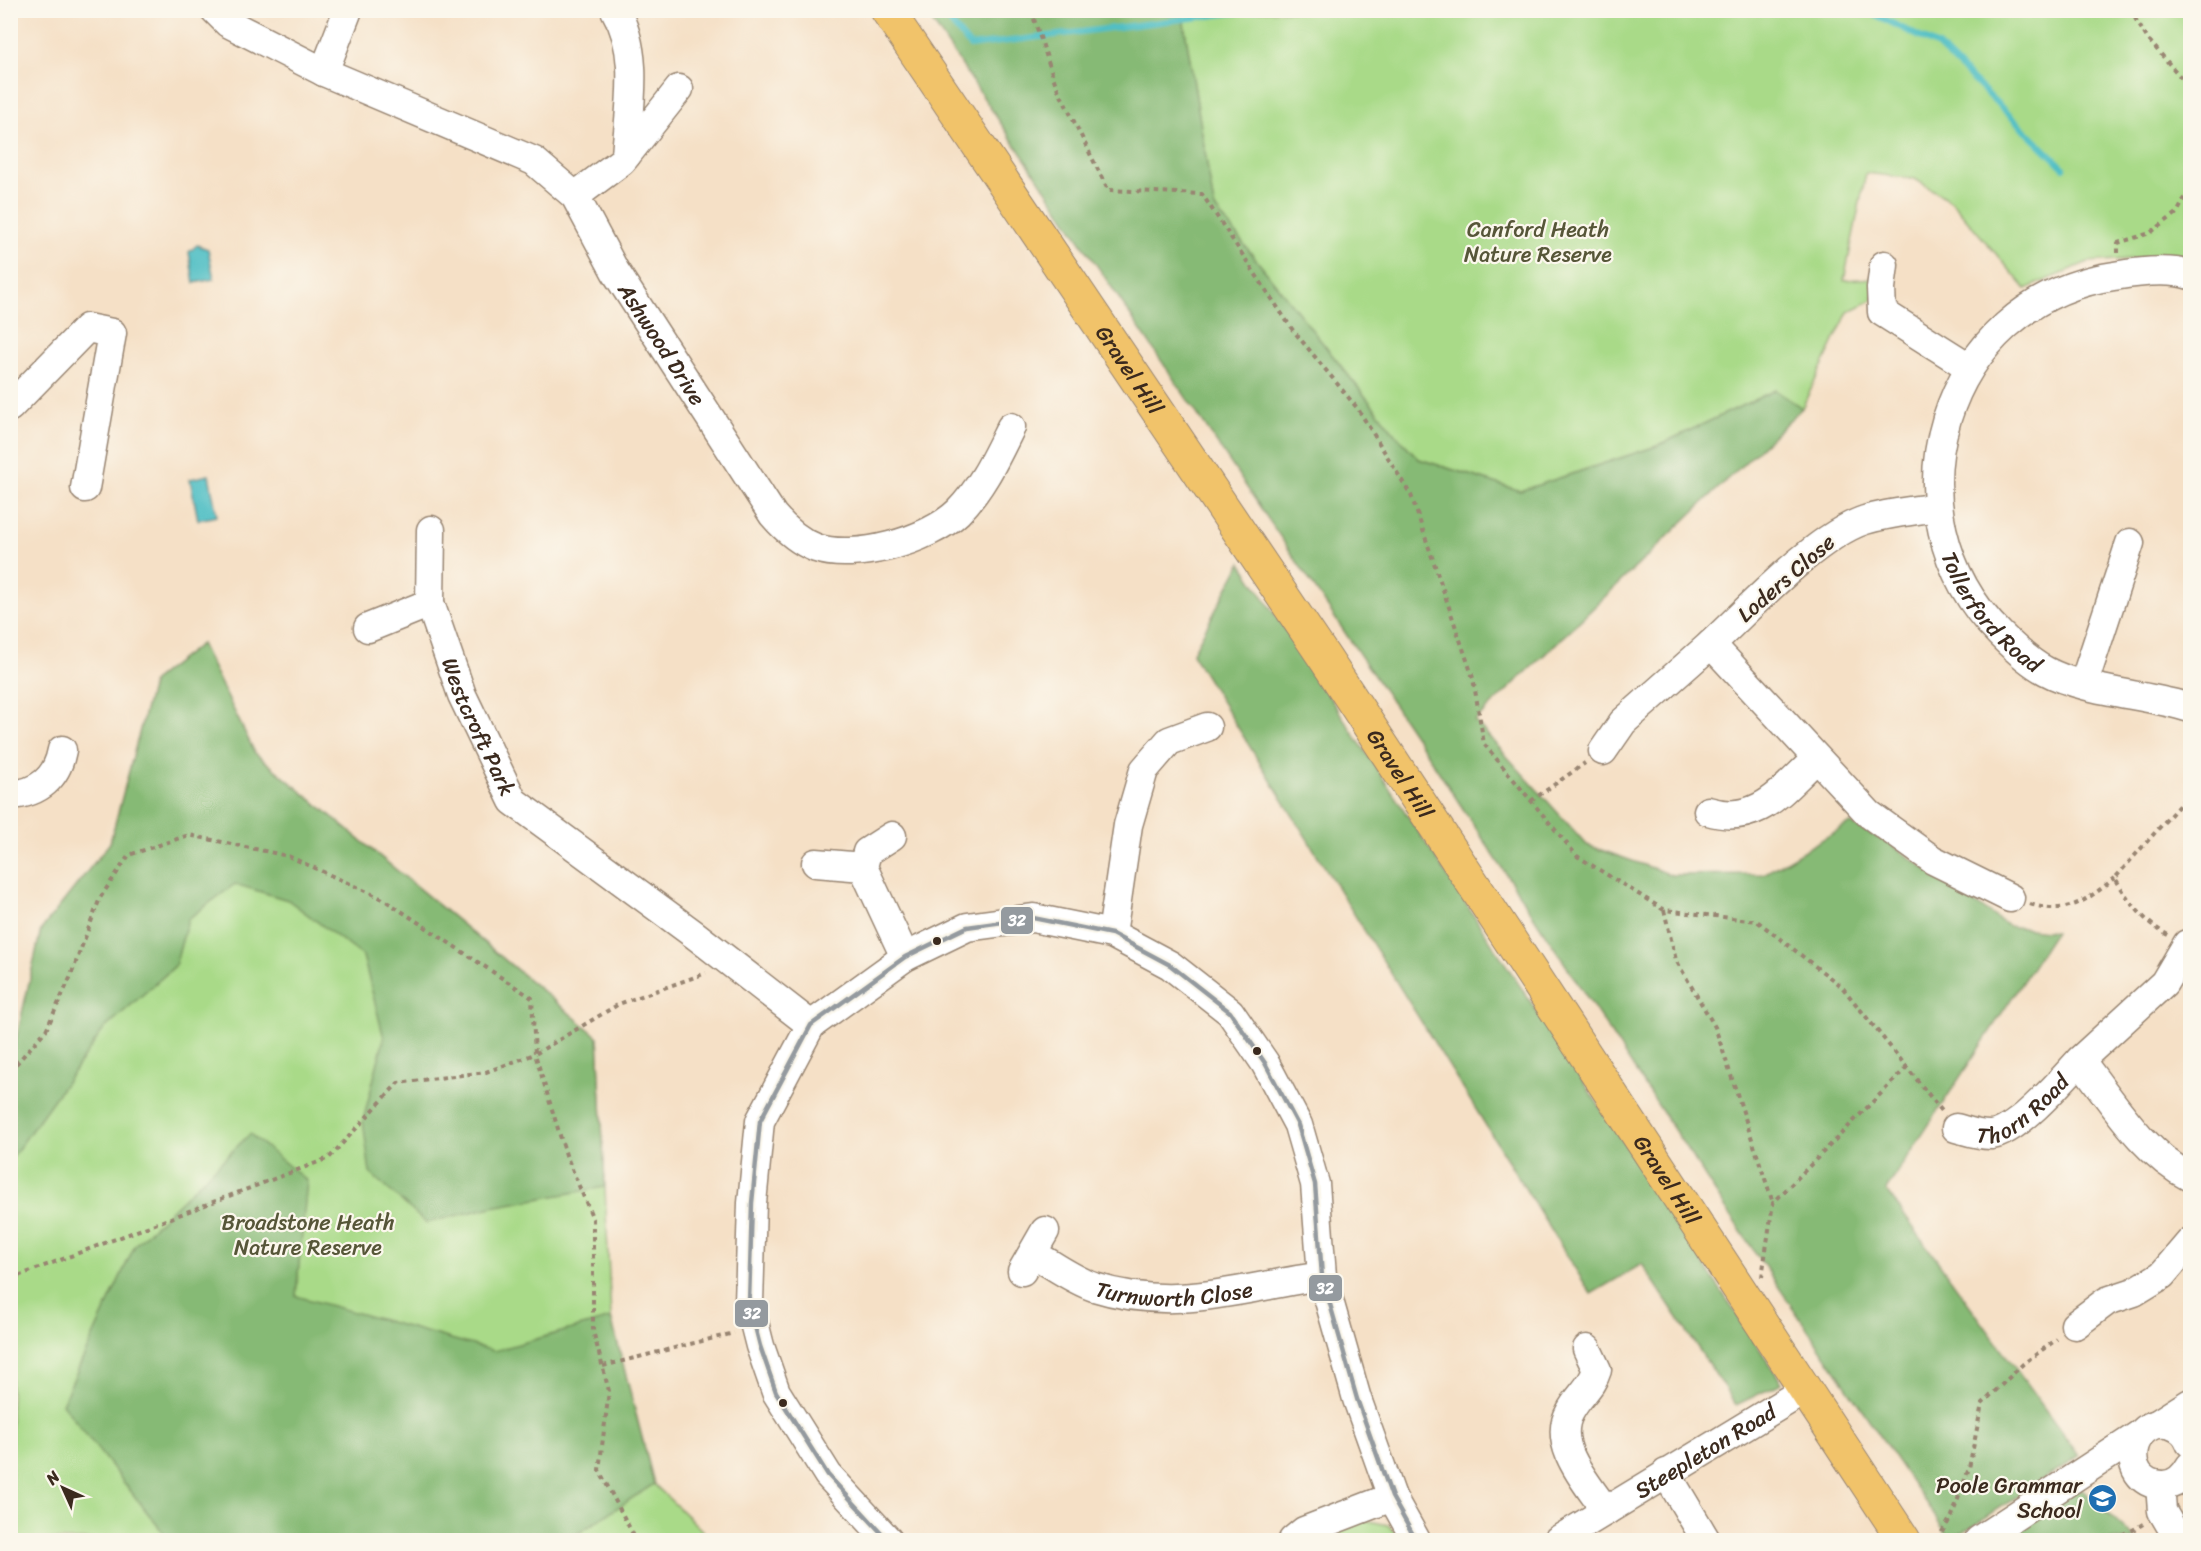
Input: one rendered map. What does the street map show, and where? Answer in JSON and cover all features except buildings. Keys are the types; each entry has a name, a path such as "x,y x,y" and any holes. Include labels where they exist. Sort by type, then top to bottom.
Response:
{"main road":[{"name":"Gravel Hill","path":"887,10 1326,660 1904,1540"}],"street":[{"name":"Ashwood Drive","path":"215,10 228,23 324,72 534,161 575,196 615,270 756,490 789,534 816,548 846,553 882,548 924,534 956,514 987,475 1011,427"},
{"path":"324,72 348,10"},
{"path":"615,10 625,27 632,66 626,156"},
{"path":"575,196 626,156 679,89"},
{"path":"1884,265 1881,288 1882,312 1969,367"},
{"name":"Tollerford Road","path":"2189,704 2084,683 2046,671 2012,646 1987,621 1964,591 1949,557 1937,507 1943,425 1969,367 1999,332 2027,308 2056,290 2088,279 2151,272 2190,275"},
{"path":"10,407 87,328 112,333 85,488"},
{"name":"Loders Close","path":"1603,751 1623,722 1814,549 1838,532 1864,520 1937,507"},
{"name":"Westcroft Park","path":"431,530 430,603 462,695 513,801 811,1025"},
{"path":"2084,683 2130,543"},
{"path":"368,628 430,603"},
{"path":"1711,644 1869,814 1933,860 2010,898"},
{"path":"1112,934 1128,825 1144,770 1169,741 1207,727"},
{"path":"10,795 25,794 48,782 59,765 62,750"},
{"path":"1708,811 1726,816 1740,816 1768,803 1816,759"},
{"path":"892,836 867,852 863,867 905,957"},
{"path":"816,863 863,867"},
{"path":"888,1540 828,1475 776,1392 755,1326 749,1292 752,1203 760,1120 811,1025 905,957 967,927 1033,918 1112,934 1170,965 1230,1012 1265,1063 1298,1125 1315,1184 1322,1276 1357,1399 1392,1497 1416,1540"},
{"name":"Thorn Road","path":"1956,1128 1975,1134 1994,1135 2017,1122 2164,983 2187,944"},
{"name":"Thorn Road","path":"2080,1060 2137,1134 2163,1161 2190,1177"},
{"path":"2075,1325 2107,1301 2134,1292 2162,1275 2190,1242"},
{"name":"Turnworth Close","path":"1034,1252 1093,1287 1138,1297 1179,1299 1224,1295 1284,1281 1322,1276"},
{"path":"1587,1349 1597,1370 1589,1388 1568,1414 1565,1426 1566,1441 1569,1456 1606,1510"},
{"name":"Steepleton Road","path":"1558,1540 1805,1390"},
{"path":"1980,1540 2190,1403"},
{"path":"2179,1540 2162,1511 2148,1477 2132,1452 2148,1430 2175,1426 2183,1432 2190,1443"},
{"path":"2096,1465 2148,1477 2178,1481 2190,1466"},
{"path":"1666,1473 1707,1540"},
{"path":"1293,1540 1304,1531 1392,1497"}],"path":[{"path":"1031,10 1056,85 1108,190 1202,194 1292,329 1358,409 1411,495 1473,678 1484,744 1577,856 1664,910 1757,921 1842,987 1956,1128"},
{"path":"2130,10 2147,38 2190,88"},
{"path":"2118,275 2118,243 2150,233 2177,213 2190,188"},
{"path":"1532,801 1603,751"},
{"path":"2010,898 2048,910 2083,903 2115,878 2190,794"},
{"path":"10,1071 46,1030 70,978 100,898 129,855 189,835 288,856 383,899 532,998 535,1053 566,1155 593,1219 593,1331 609,1391 599,1470 635,1538 640,1540"},
{"path":"2115,878 2130,903 2155,928 2187,944"},
{"path":"1664,910 1676,960 1715,1027 1773,1203 1756,1316"},
{"path":"10,1279 329,1158 398,1083 486,1072 535,1053 619,1004 732,964"},
{"path":"1773,1203 1907,1067"},
{"path":"1936,1540 1952,1516 1969,1468 1982,1404 2023,1364 2075,1325"},
{"path":"603,1366 755,1326"}],"green space":[{"path":"925,11 1182,11 1214,207 1396,435 1419,459 1520,491 1657,446 1775,390 1802,408 1475,721 1587,845 1672,875 1764,874 1850,823 1890,844 2008,926 2055,932 1886,1190 2079,1456 1951,1540 1744,1236 1431,760"},
{"name":"Canford Heath Nature Reserve","path":"1182,11 2190,11 2190,255 2088,262 2026,289 1951,201 1915,179 1866,173 1844,280 1875,278 1874,299 1848,312 1802,408 1775,390 1657,446 1520,491 1419,459 1396,435 1214,207"},
{"path":"1241,563 1782,1383 1736,1405 1642,1264 1591,1294 1192,654"},
{"name":"Broadstone Heath Nature Reserve","path":"201,644 255,753 598,1037 611,1318 654,1484 712,1540 11,1540 11,1062 41,930 110,843 153,681"},
{"path":"201,644 255,753 598,1037 605,1187 492,1207 426,1223 370,1173 363,1121 384,1038 363,956 288,900 235,884 188,919 175,966 104,1029 11,1159 11,1062 41,930 110,843 153,681"},
{"path":"250,1134 307,1181 296,1296 494,1351 611,1318 654,1484 568,1540 169,1540 62,1404 135,1245"},
{"path":"2078,1486 2136,1540 1995,1540"},
{"path":"1365,1520 1388,1525 1402,1540 1320,1540"}],"water":[{"path":"197,245 208,249 214,279 194,283 189,252"},
{"path":"209,475 217,516 198,520 190,479"}],"waterway":[{"path":"940,10 970,46 1255,10"},
{"path":"1866,10 1938,46 2064,168"}],"transit line":[{"name":"32","path":"888,1540 828,1475 776,1392 760,1346 749,1303 752,1203 760,1121 811,1025 905,957 967,927 1033,918 1112,934 1170,965 1230,1012 1265,1063 1298,1125 1315,1184 1322,1276 1357,1399 1392,1497 1416,1540"}],"place":[{"name":"Poole Grammar School","path":"2103,1498"}]}
